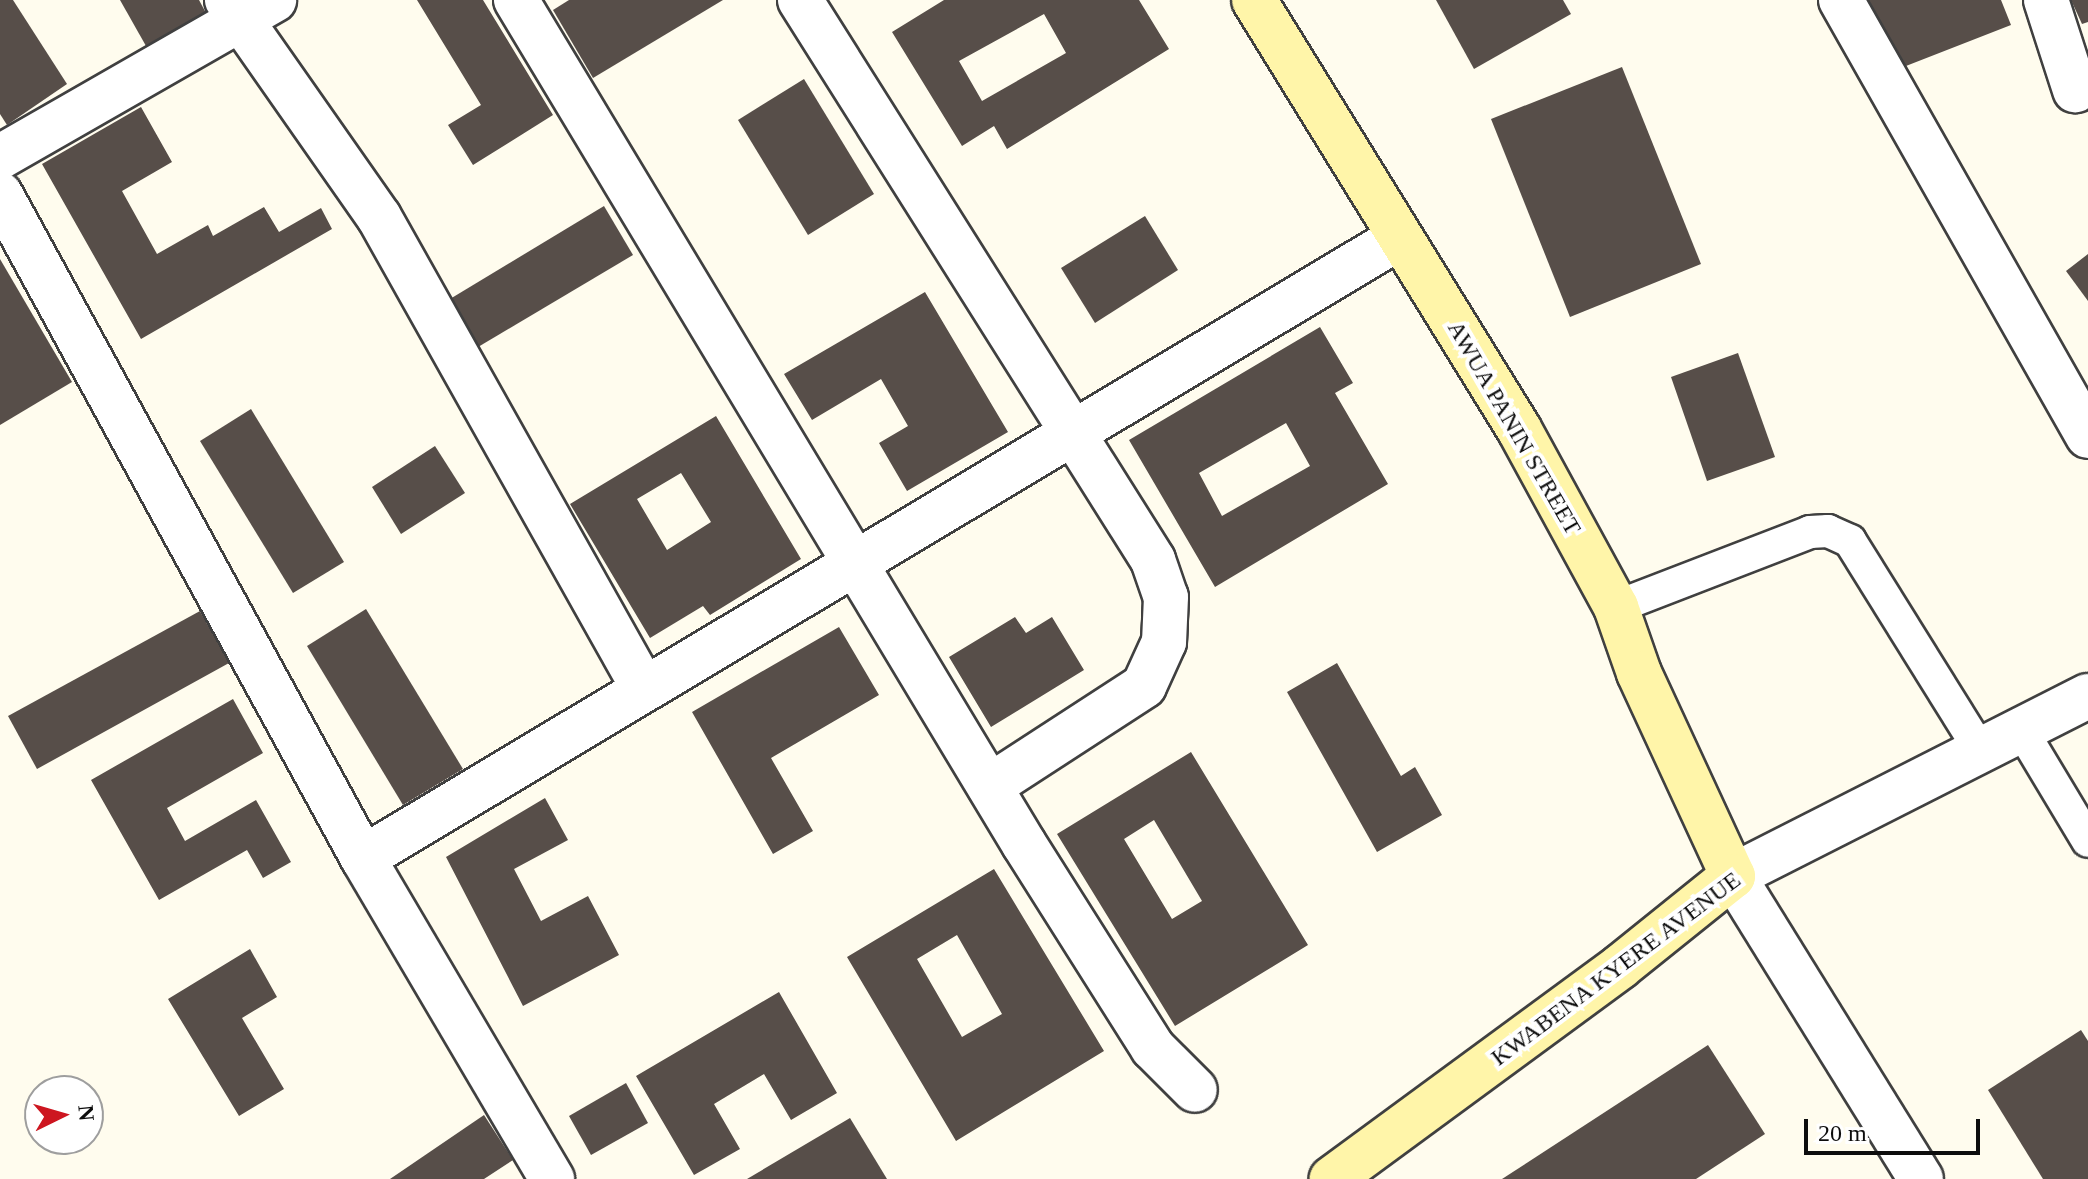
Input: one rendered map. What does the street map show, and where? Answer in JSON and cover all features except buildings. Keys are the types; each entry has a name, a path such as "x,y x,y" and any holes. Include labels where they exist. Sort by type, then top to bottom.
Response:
{"main road":[{"name":"AWUA PANIN STREET","path":"1254,0 1519,429 1616,607 1639,673 1733,876"},
{"name":"KWABENA KYERE AVENUE","path":"1331,1179 1620,967 1733,876"}],"street":[{"path":"516,0 990,786 1153,1048 1195,1090"},
{"path":"800,0 1153,560 1166,597 1164,642 1144,686 990,786"},
{"path":"1841,0 2088,436"},
{"path":"2046,0 2075,90"},
{"path":"0,157 247,7 379,217 644,689"},
{"path":"0,194 363,858 552,1179"},
{"path":"363,858 858,565 1400,237"},
{"name":"KWABENA KYERE AVENUE","path":"1733,876 1982,753 2088,696"},
{"path":"1733,876 1921,1179"}],"lane":[{"path":"1616,607 1810,532 1828,531 1850,541 1982,753"},
{"path":"2022,731 2088,841"}]}
